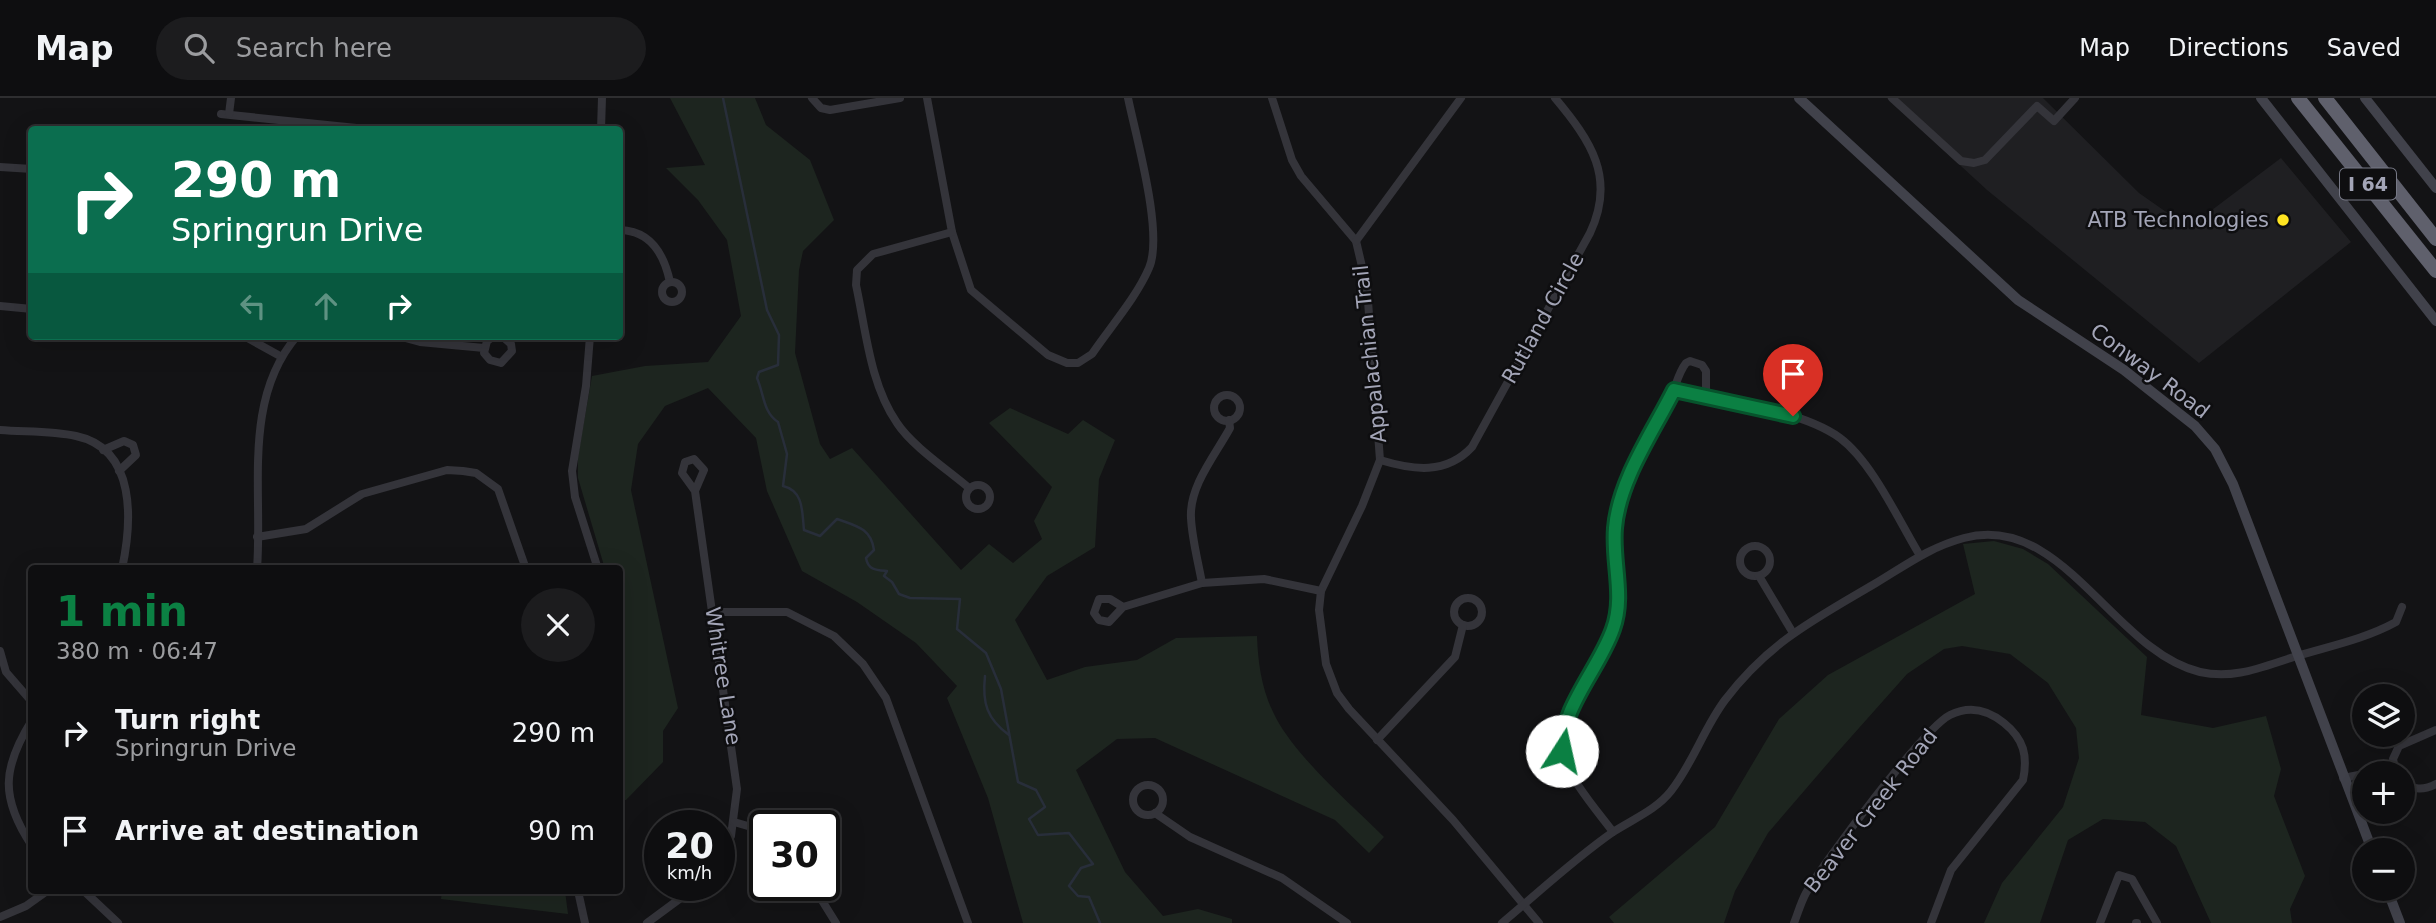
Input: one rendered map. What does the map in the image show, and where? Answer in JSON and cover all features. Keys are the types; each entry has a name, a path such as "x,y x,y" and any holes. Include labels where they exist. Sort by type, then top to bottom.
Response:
{"highway":[{"name":"I 64","path":"2298,98 2436,271"},
{"name":"I 64","path":"2325,98 2436,239"}],"street":[{"path":"231,98 225,114 338,126"},
{"path":"601,126 603,98"},
{"path":"812,98 821,107 830,110 900,98"},
{"path":"926,98 953,232 971,290 1048,355 1067,363 1078,363 1092,354 1141,282 1154,250 1152,220 1128,98"},
{"name":"Appalachian Trail","path":"1272,98 1292,160 1301,176 1356,241 1367,288 1380,460 1362,506 1321,591 1320,638 1331,679 1349,709 1453,820 1539,923"},
{"path":"1356,241 1461,98"},
{"name":"Rutland Circle","path":"1380,460 1409,468 1435,468 1450,464 1472,447 1590,233 1600,205 1602,175 1581,133 1555,98"},
{"name":"Conway Road","path":"1799,98 2018,300 2124,370 2175,409 2215,449 2233,484 2343,778 2352,793"},
{"path":"1892,98 1961,161 1974,163 1985,160 2037,106 2054,121 2076,98"},
{"path":"2261,98 2436,321"},
{"path":"2365,98 2436,188"},
{"path":"0,167 28,169"},
{"path":"623,230 635,232 652,243 666,261 670,282"},
{"path":"953,232 873,254 857,270 856,285 879,390 889,410 899,426 969,488"},
{"path":"0,306 28,309"},
{"path":"251,340 280,356"},
{"path":"257,565 256,498 261,417 280,356 294,340"},
{"path":"413,340 484,348"},
{"path":"488,340 484,348 489,360 505,361 512,346 506,340"},
{"path":"590,340 586,386 572,471 575,497 597,565"},
{"path":"1613,832 1567,766 1562,738 1565,722 1603,655 1614,626 1618,593 1614,549 1621,503 1681,370 1690,361 1702,365 1706,371 1706,396"},
{"path":"1674,390 1793,416 1840,438 1856,454 1919,554"},
{"path":"1202,583 1191,517 1192,505 1203,475 1230,428 1229,420"},
{"path":"0,430 76,436 111,456 130,504 122,565"},
{"path":"103,450 124,441 133,445 136,455 119,471"},
{"path":"257,537 306,529 362,494 447,470 463,471 476,473 498,489 525,565"},
{"name":"Whitree Lane","path":"695,491 734,753 737,789 735,811"},
{"path":"1502,923 1613,832 1654,808 1671,790 1723,704 1758,660 1793,633 1919,554 1972,536 1995,536 2035,548 2068,570 2152,649 2203,673 2240,674 2379,631 2396,622 2402,607"},
{"path":"1759,576 1793,633"},
{"path":"1123,607 1202,583 1264,579 1321,591"},
{"path":"713,612 787,612 834,636 863,664 886,698 968,923"},
{"path":"1377,740 1455,657 1463,625"},
{"path":"0,651 5,672 28,698"},
{"name":"Beaver Creek Road","path":"1794,923 1805,895 1817,877 1879,794 1940,722 1953,713 1971,709 1982,710 2011,729 2024,749 2027,763 2023,780 1951,870 1931,923"},
{"path":"28,729 8,773 3,792 28,839"},
{"path":"2396,761 2399,746 2436,730"},
{"path":"2343,778 2352,776"},
{"path":"2415,788 2428,789 2436,784"},
{"path":"1155,813 1190,837 1282,878 1347,923"},
{"path":"2100,923 2119,875 2132,879 2157,923"},
{"path":"0,917 26,906 43,894"},
{"path":"86,894 118,923"},
{"path":"579,894 584,923"},
{"path":"647,923 677,901"},
{"path":"822,901 836,923"},
{"path":"2392,901 2400,923"}],"shaded area":[{"path":"670,98 755,98 766,125 810,160 834,220 803,251 799,270 795,353 820,444 830,459 852,448 961,570 989,544 1013,563 1042,539 1034,521 1052,487 989,423 1010,408 1068,434 1083,420 1115,440 1099,479 1095,547 1047,576 1015,620 1047,680 1085,667 1137,660 1176,638 1257,636 1262,678 1276,718 1311,765 1384,837 1369,853 1335,820 1155,738 1117,739 1076,770 1125,872 1163,916 1198,909 1232,919 1232,923 1023,923 988,798 947,698 957,686 916,643 857,602 802,571 767,491 756,438 708,388 665,406 638,444 631,490 678,708 663,731 663,762 623,800 623,565 604,565 578,478 578,456 592,376 645,366 708,362 741,316 727,240 698,200 666,168 705,165"},
{"path":"1887,98 2043,98 2139,193 2169,214 2196,222 2281,158 2351,242 2199,363 1987,190"},
{"path":"1994,541 2023,549 2048,564 2147,657 2141,715 2213,728 2266,716 2281,769 2274,796 2305,876 2290,909 2292,923 2211,923 2176,846 2145,822 2103,819 2068,840 2040,923 1984,923 2002,883 2063,807 2079,758 2076,728 2048,683 2010,654 1962,646 1944,649 1907,674 1835,755 1768,833 1735,891 1724,923 1614,923 1609,917 1715,827 1779,719 1828,675 1975,594 1963,544"},
{"path":"442,894 565,894 568,914 441,899"}],"waterway":[{"path":"723,98 767,310 779,335 778,365 759,372 757,378 769,413 778,422 787,454 783,486 795,492 798,497 804,530 820,536 837,519 866,532 874,550 866,558 869,565 876,570 887,571 884,576 892,582 899,594 910,598 960,599 957,629 986,653 1001,689 1018,782 1036,790 1045,807 1029,819 1038,835 1069,833 1093,864 1081,868 1069,886 1078,896 1089,897 1100,923"},
{"path":"985,676 984,694 988,710 996,723 1009,735"}],"place":[{"name":"ATB Technologies","path":"2283,220"}],"route":[{"path":"1562,751 1565,722 1603,655 1614,626 1618,609 1615,524 1621,503 1674,390 1793,416"}]}
